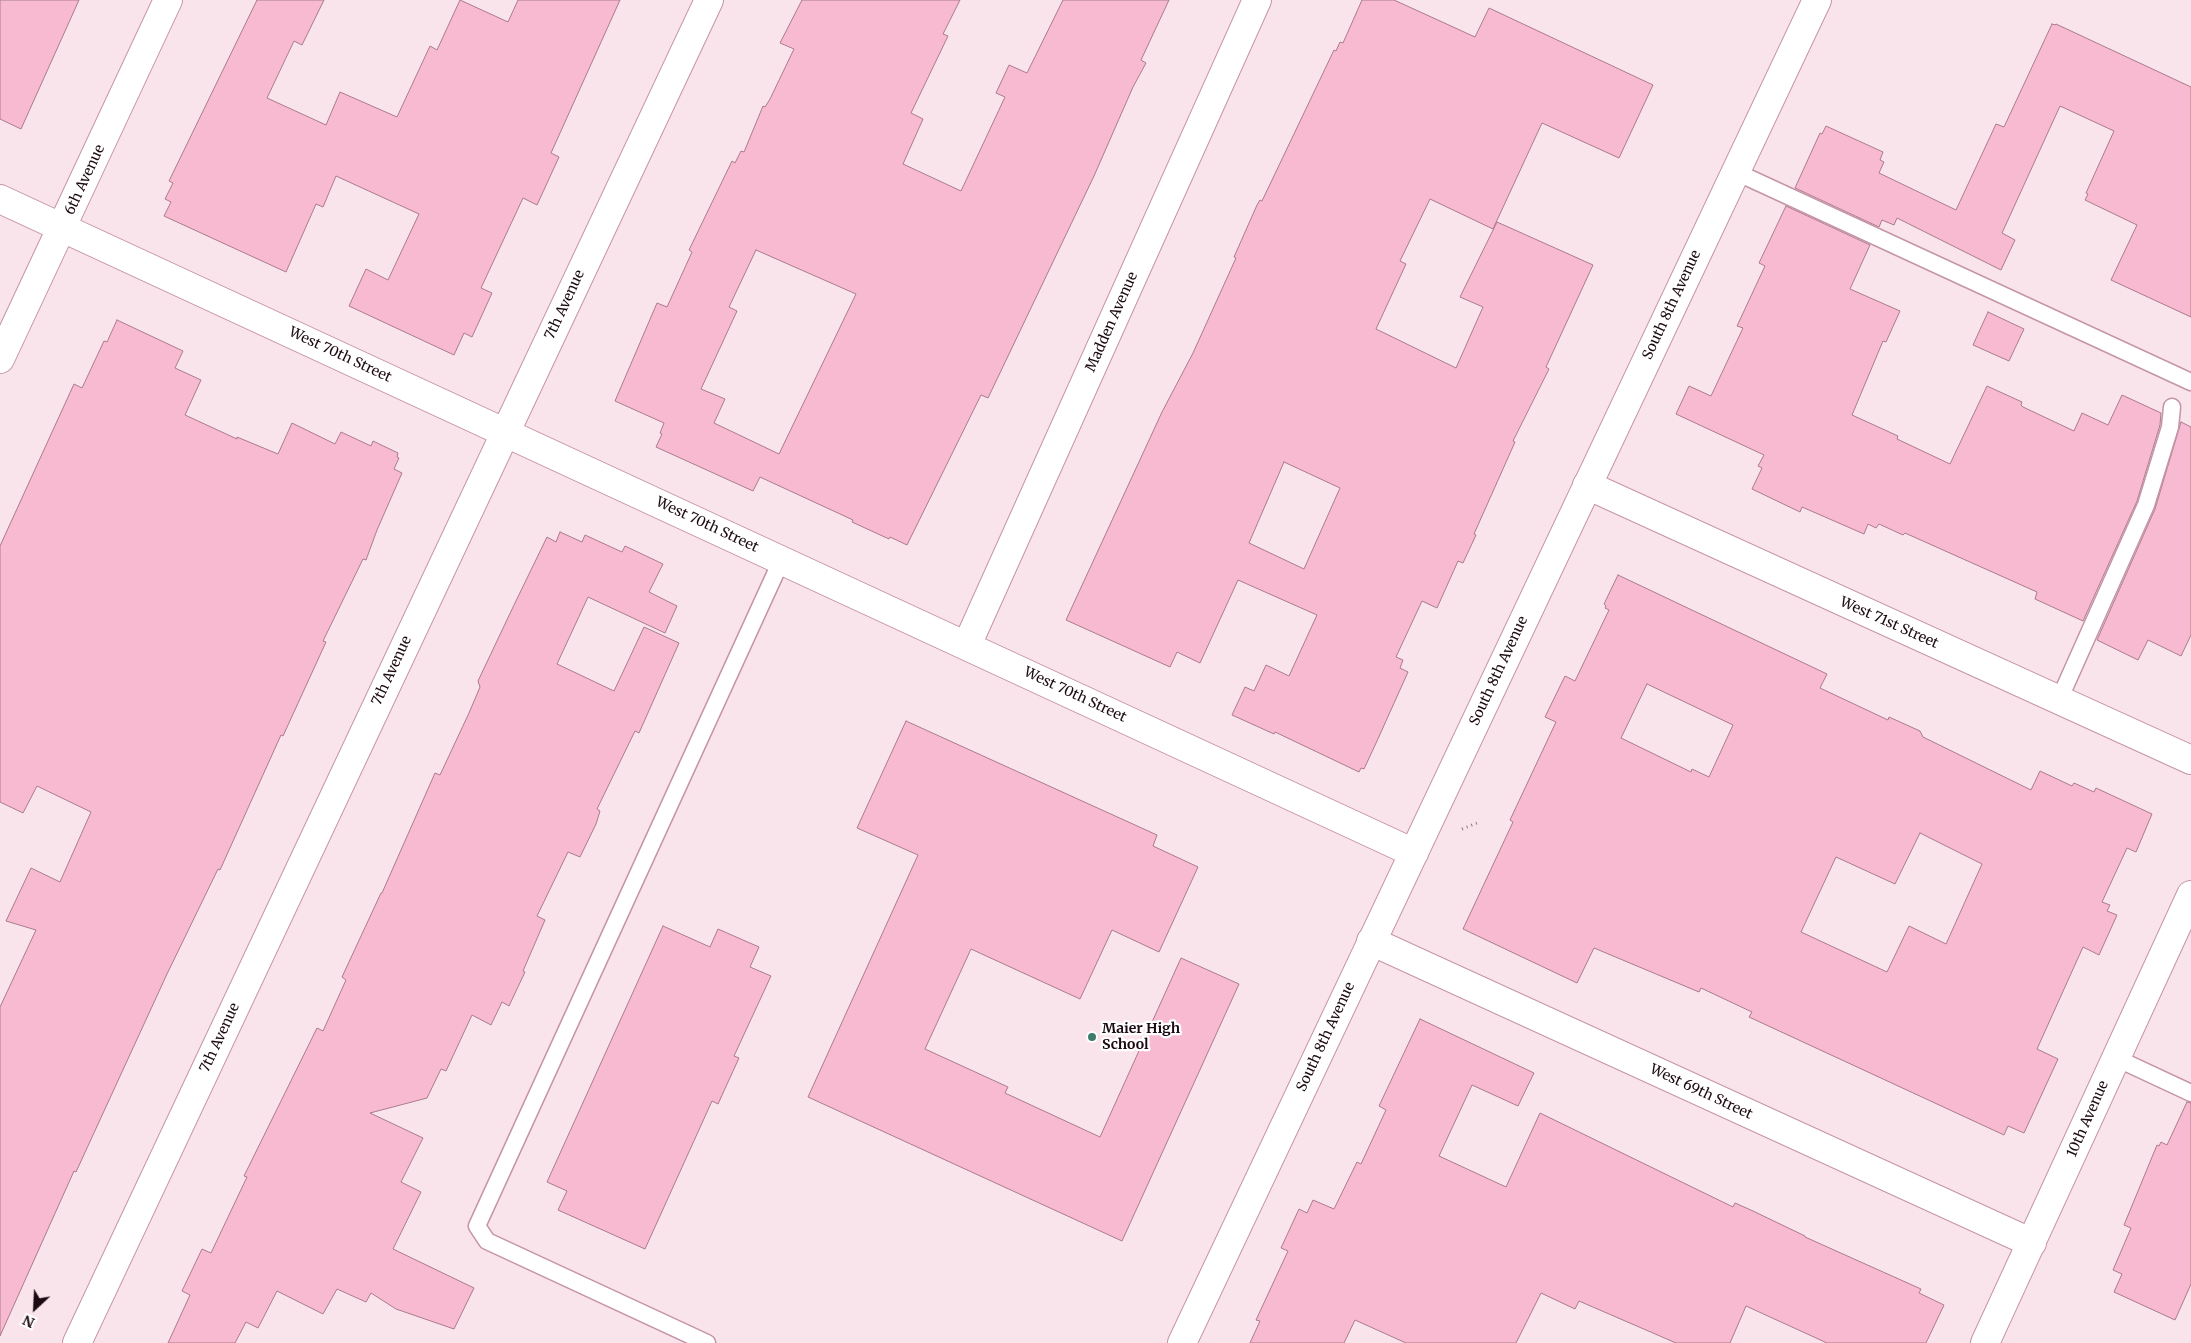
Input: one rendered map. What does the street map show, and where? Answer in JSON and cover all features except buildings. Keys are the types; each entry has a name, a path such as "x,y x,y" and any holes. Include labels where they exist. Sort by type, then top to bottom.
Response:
{"street":[{"name":"6th Avenue","path":"0,359 168,0"},
{"name":"7th Avenue","path":"77,1343 708,0"},
{"name":"Madden Avenue","path":"967,645 1257,0"},
{"name":"South 8th Avenue","path":"1182,1343 1817,0"},
{"name":"West 70th Street","path":"0,199 506,431 1414,853"},
{"name":"West 71st Street","path":"1587,485 2191,760"},
{"name":"10th Avenue","path":"1984,1343 2032,1243 2191,894"},
{"name":"West 69th Street","path":"1371,941 2032,1243"}],"lane":[{"path":"1736,172 2191,382"},
{"path":"2059,700 2146,505 2170,427 2172,408"},
{"path":"707,1343 487,1240 477,1226 782,560"},
{"path":"2116,1058 2191,1093"}],"path":[{"path":"1460,830 1477,823"}],"place":[{"name":"Maier High School","path":"1092,1037"}]}
